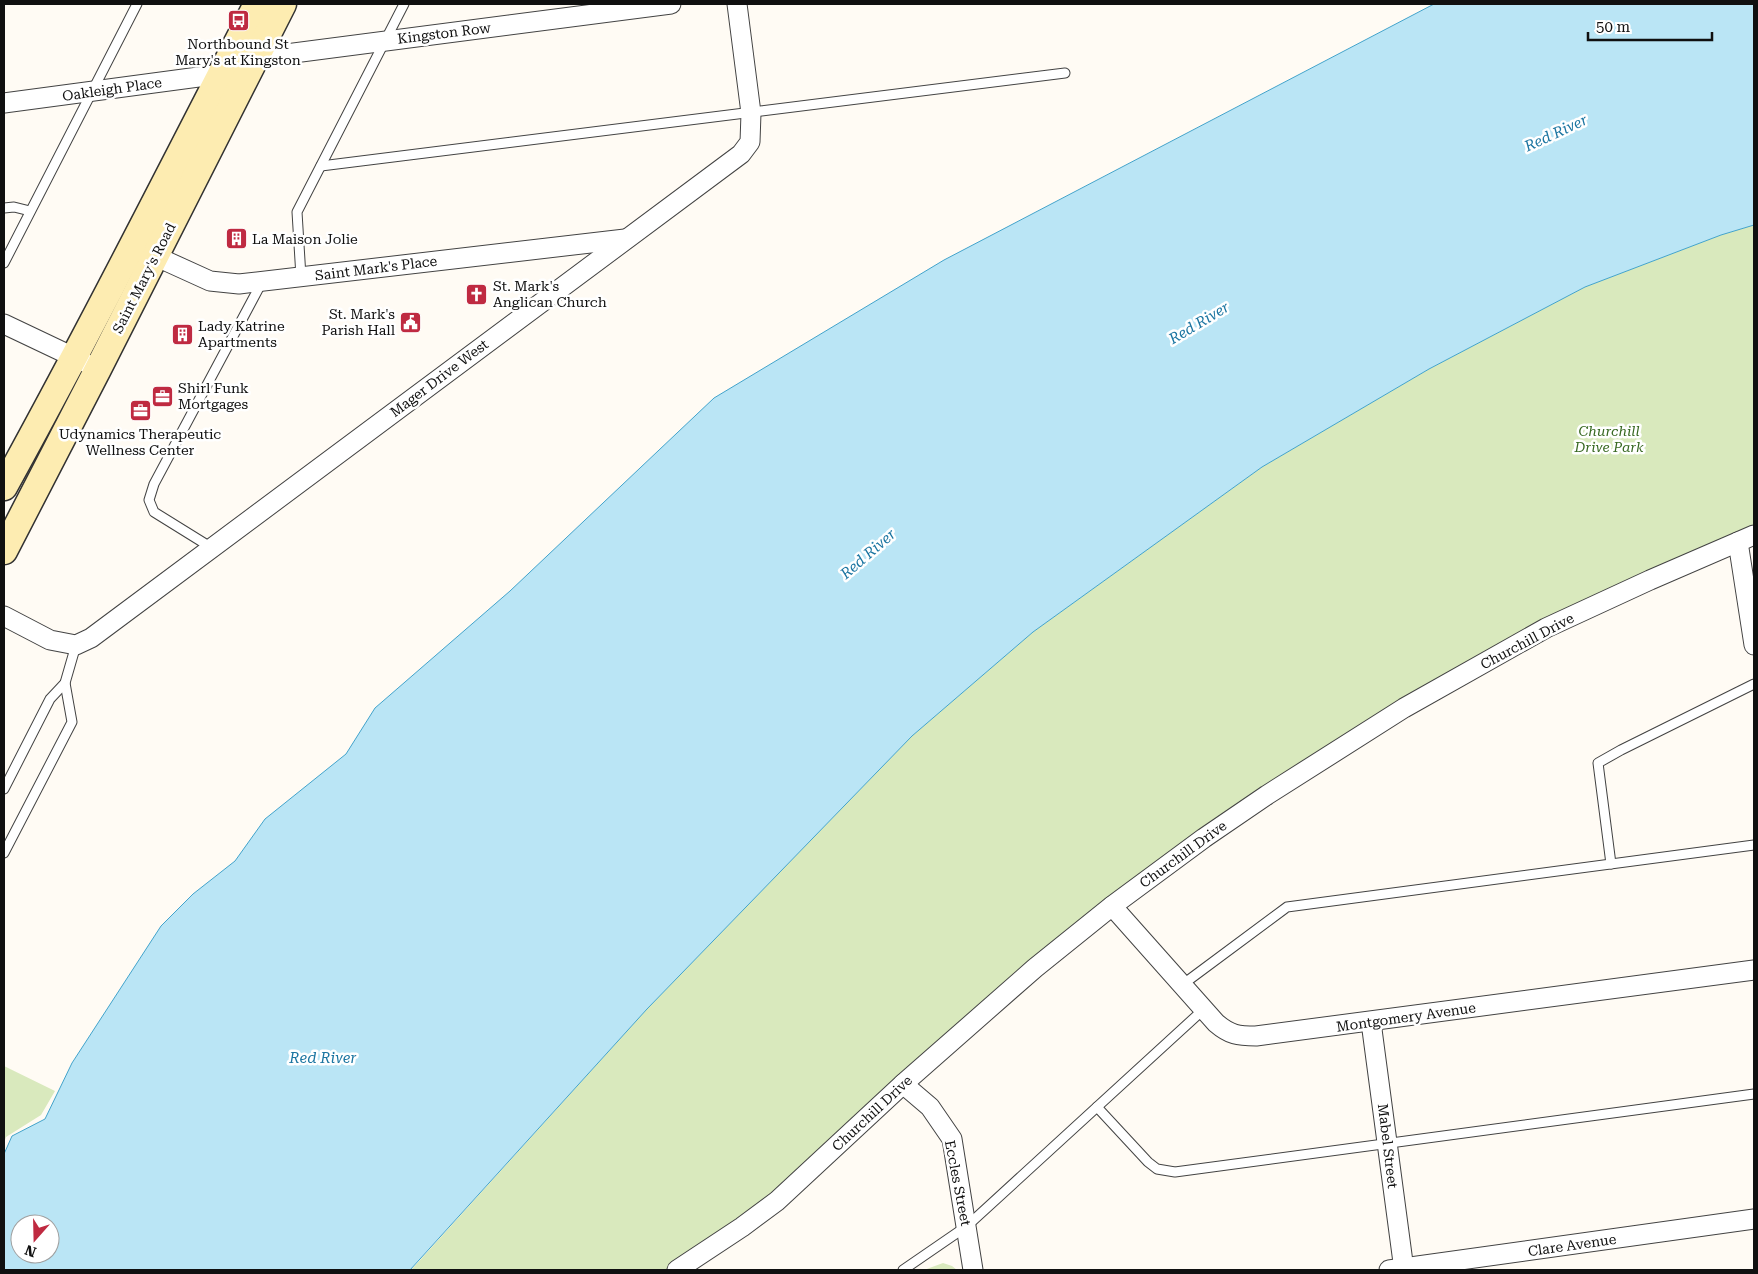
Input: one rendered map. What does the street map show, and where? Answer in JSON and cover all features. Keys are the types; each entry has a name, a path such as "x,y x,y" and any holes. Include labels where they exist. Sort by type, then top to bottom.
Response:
{"main road":[{"name":"Saint Mary's Road","path":"4,551 98,369 144,252 221,74 257,4"},
{"name":"Saint Mary's Road","path":"4,487 75,358 144,252 283,4"}],"street":[{"name":"Kingston Row","path":"221,74 254,58 671,4"},
{"name":"Mager Drive West","path":"76,644 91,638 741,154 750,142 751,113 736,4"},
{"name":"Oakleigh Place","path":"4,103 221,74"},
{"name":"Saint Mark's Place","path":"144,252 210,281 224,284 239,284 626,239"},
{"path":"4,324 98,369"},
{"path":"1746,538 1754,645"},
{"name":"Churchill Drive","path":"677,1270 742,1227 777,1201 903,1084 1035,968 1112,906 1204,838 1267,795 1404,708 1546,628 1746,538"},
{"path":"4,616 50,640 76,644"},
{"name":"Montgomery Avenue","path":"1112,906 1204,1009 1225,1030 1239,1036 1256,1036 1371,1022 1754,970"},
{"name":"Mabel Street","path":"1371,1022 1387,1143 1399,1270"},
{"name":"Eccles Street","path":"903,1084 930,1107 952,1139 973,1270"},
{"name":"Clare Avenue","path":"1399,1270 1754,1220"}],"lane":[{"path":"4,263 90,92 137,4"},
{"path":"301,277 297,212 404,4"},
{"path":"321,166 1065,73"},
{"path":"4,208 14,207 30,211"},
{"path":"212,548 154,512 149,500 154,484 262,281"},
{"path":"4,853 72,722 65,683 76,644"},
{"path":"4,789 50,699 65,683"},
{"path":"1611,864 1598,763 1754,684"},
{"path":"1182,984 1287,907 1754,845"},
{"path":"903,1270 966,1226 1204,1009"},
{"path":"1097,1107 1148,1162 1157,1169 1175,1172 1754,1094"},
{"path":"912,1270 923,1257"}],"green space":[{"name":"Churchill Drive Park","path":"1754,225 1754,535 1404,708 1112,906 777,1201 677,1270 411,1270 647,1009 912,736 1033,632 1262,467 1429,369 1585,287 1721,235"},
{"path":"4,1066 55,1091 41,1115 6,1137 4,1143"},
{"path":"943,1263 957,1270 924,1270"}],"water":[{"name":"Red River","path":"1434,4 1754,4 1754,225 1721,235 1585,287 1429,369 1262,467 1033,632 912,736 647,1009 410,1270 4,1270 4,1154 12,1136 45,1119 72,1063 161,926 193,894 235,861 265,819 346,754 375,708 510,591 714,398 944,260"}],"place":[{"name":"Northbound St Mary's at Kingston","path":"238,21"},
{"name":"La Maison Jolie","path":"236,239"},
{"name":"St. Mark's Anglican Church","path":"477,294"},
{"name":"St. Mark's Parish Hall","path":"411,322"},
{"name":"Lady Katrine Apartments","path":"182,334"},
{"name":"Shirl Funk Mortgages","path":"162,396"},
{"name":"Udynamics Therapeutic Wellness Center","path":"140,411"}]}
